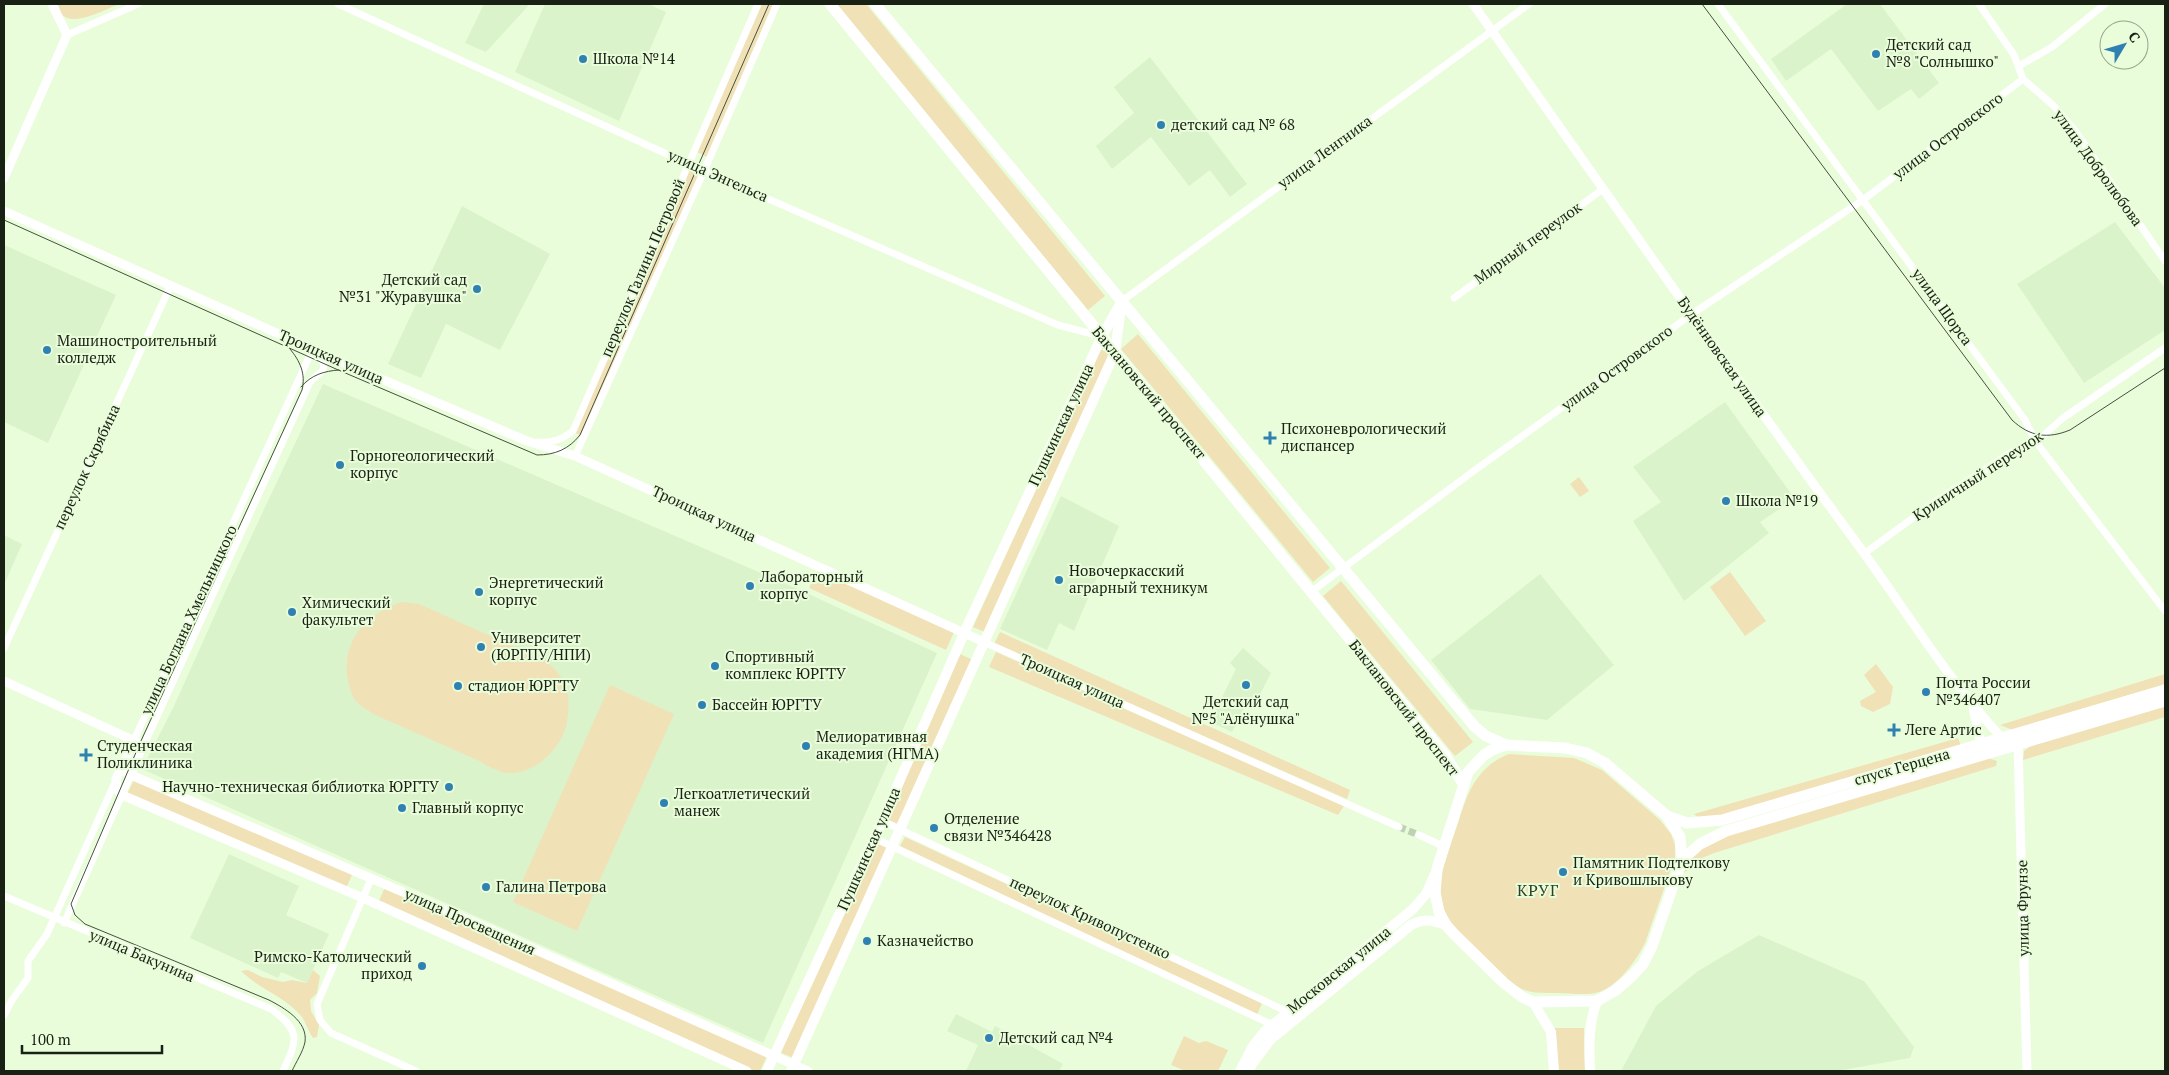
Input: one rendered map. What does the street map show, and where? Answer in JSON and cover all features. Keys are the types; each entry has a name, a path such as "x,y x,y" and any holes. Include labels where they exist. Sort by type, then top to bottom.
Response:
{"main road":[{"name":"Баклановский проспект","path":"830,4 1444,754 1464,785"},
{"path":"875,4 1475,727 1486,736 1506,745 1565,748 1588,753 1605,763 1668,816 1680,837 1682,860 1652,946 1643,964 1616,990 1597,1001 1533,1002 1514,992 1446,925 1436,901 1437,869 1468,772 1475,763 1492,750 1506,745"},
{"name":"Пушкинская улица","path":"767,1071 882,821 964,634 1102,336 1122,301"},
{"name":"Пушкинская улица","path":"793,1068 1115,352 1122,301"},
{"name":"спуск Герцена","path":"1668,816 1687,823 1722,820 2165,690"},
{"name":"спуск Герцена","path":"1682,860 1700,844 1726,831 2165,701"},
{"name":"Московская улица","path":"1240,1071 1253,1046 1277,1028 1413,909 1426,894 1437,869"},
{"name":"Московская улица","path":"1291,1016 1411,925 1419,921 1428,920 1446,925"},
{"path":"1590,1071 1589,1048 1592,1013 1597,1001"},
{"path":"1533,1002 1551,1032 1554,1071"},
{"name":"Московская улица","path":"1249,1071 1277,1028"}],"street":[{"path":"52,4 66,35"},
{"path":"4,178 66,35 138,4"},
{"name":"улица Энгельса","path":"338,4 704,170 1058,325 1102,336"},
{"name":"переулок Галины Петровой","path":"526,441 551,443 564,438 573,430 758,4"},
{"name":"переулок Галины Петровой","path":"575,456 777,4"},
{"name":"Будённовская улица","path":"1473,4 1766,419 1865,553 1973,708 2002,738"},
{"name":"улица Ленгника","path":"1122,301 1529,4"},
{"name":"улица Щорса","path":"1718,4 2025,420 2036,442 2165,611"},
{"name":"улица Добролюбова","path":"1979,4 2014,55 2024,79 2054,106 2076,132 2165,261"},
{"path":"2019,66 2052,47 2105,4"},
{"name":"улица Островского","path":"1311,592 1692,314 1863,200 2024,79"},
{"name":"Мирный переулок","path":"1454,298 1603,189"},
{"name":"Троицкая улица","path":"4,211 312,353 329,357 526,441 575,456 964,634 1399,827"},
{"name":"переулок Скрябина","path":"4,648 170,287"},
{"name":"Криничный переулок","path":"1865,553 1932,504 2012,452 2036,442 2064,418 2165,348"},
{"name":"улица Богдана Хмельницкого","path":"4,1015 28,978 28,961 47,934 120,770 312,353 324,364 323,370 310,382 64,923"},
{"path":"4,681 144,744"},
{"name":"Будённовская улица","path":"1973,708 1981,744"},
{"path":"134,740 140,746 140,754"},
{"name":"улица Фрунзе","path":"2018,745 2027,1071"},
{"path":"120,770 131,774"},
{"name":"улица Просвещения","path":"131,774 774,1056 793,1068 808,1071"},
{"path":"116,779 117,789 122,795"},
{"name":"улица Просвещения","path":"122,795 363,898 747,1071"},
{"name":"переулок Кривопустенко","path":"882,821 1291,1016"},
{"path":"1419,835 1445,847"},
{"name":"переулок Кривопустенко","path":"874,838 1277,1028"},
{"path":"371,879 317,1004 320,1020 331,1033 416,1071"},
{"name":"улица Бакунина","path":"4,896 54,919 271,1010 280,1016 292,1029 295,1038 294,1046 283,1071"}],"shaded area":[{"path":"58,4 119,4 90,16 74,19 62,15"},
{"path":"484,4 530,4 486,52 465,43"},
{"name":"Школа №14","path":"545,4 648,4 666,12 619,121 515,72"},
{"path":"762,4 773,4 707,157 697,152"},
{"path":"835,4 866,4 1105,296 1088,310"},
{"name":"Детский сад №8 \"Солнышко\"","path":"1847,4 1880,4 1939,83 1919,99 1911,89 1878,111 1831,49 1786,81 1771,59"},
{"name":"детский сад № 68","path":"1150,57 1247,184 1230,197 1210,170 1189,186 1151,137 1112,169 1096,146 1134,113 1114,87"},
{"path":"690,168 700,172 581,436 574,432"},
{"name":"Детский сад №31 \"Журавушка\"","path":"462,206 550,254 500,350 446,324 421,378 388,364"},
{"path":"2115,222 2165,288 2165,330 2084,383 2017,284"},
{"name":"Машиностроительный колледж","path":"4,245 116,295 48,443 4,422"},
{"path":"1138,334 1330,568 1313,582 1121,349"},
{"path":"1100,349 1110,354 985,632 973,627"},
{"name":"Университет (ЮРГПУ/НПИ)","path":"323,384 791,586 937,653 763,1043 142,769 174,706"},
{"name":"Школа №19","path":"1725,402 1795,499 1760,522 1769,533 1684,601 1633,521 1661,502 1633,467"},
{"path":"1579,477 1589,491 1580,497 1570,484"},
{"name":"Новочеркасский аграрный техникум","path":"1061,496 1119,526 1074,631 1059,623 1047,650 1000,629"},
{"path":"4,535 22,544 4,585"},
{"path":"816,572 827,572 954,632 946,650 809,588"},
{"path":"1730,572 1766,621 1745,636 1710,587"},
{"path":"1540,574 1614,665 1547,720 1470,709 1431,660"},
{"path":"1341,581 1473,742 1455,756 1323,596"},
{"name":"стадион ЮРГТУ","path":"402,602 419,604 546,661 554,668 567,688 569,703 564,732 560,741 546,758 527,770 503,772 373,714 357,702 353,697 347,674 347,660 354,637 369,620"},
{"path":"1000,632 1350,790 1347,799 994,644"},
{"name":"Детский сад №5 \"Алёнушка\"","path":"1243,648 1271,673 1256,702 1249,698 1232,732 1210,722 1236,669 1230,663"},
{"path":"996,652 1344,806 1338,815 989,667"},
{"path":"960,654 973,660 898,824 887,819"},
{"path":"1876,664 1893,687 1890,704 1873,712 1861,706 1860,701 1876,692 1864,675"},
{"path":"2165,674 2165,684 2013,730 2000,725"},
{"path":"610,685 674,714 577,931 513,902"},
{"path":"2165,706 2165,717 2023,760 2024,751 2033,744"},
{"path":"1958,738 1961,746 1721,817 1700,819 1694,814"},
{"path":"1509,754 1574,758 1602,770 1660,820 1671,834 1675,845 1675,857 1645,943 1620,979 1599,992 1584,994 1542,993 1529,991 1514,985 1502,976 1461,934 1451,922 1444,909 1441,892 1443,871 1466,799 1476,781 1489,765"},
{"path":"1988,758 1997,761 1996,766 1714,853 1702,858 1684,873 1687,865 1696,853 1729,834"},
{"path":"135,778 353,873 346,888 127,794"},
{"path":"905,837 1262,1003 1257,1015 900,846"},
{"path":"876,842 890,848 794,1058 779,1052"},
{"path":"229,854 299,886 286,915 329,934 307,983 281,972 278,978 190,938"},
{"path":"385,887 767,1056 760,1071 754,1071 378,903"},
{"path":"1759,935 1864,981 1914,1047 1910,1058 1837,1071 1621,1071 1656,1006 1698,971"},
{"path":"248,970 262,977 283,982 292,980 307,983 313,970 320,976 317,993 310,1000 311,1011 319,1025 317,1037 313,1038 296,1010 241,971"},
{"name":"Детский сад №4","path":"956,1014 992,1032 995,1026 1063,1064 1059,1071 966,1071 978,1045 947,1031"},
{"path":"1555,1028 1584,1028 1585,1071 1557,1071"},
{"path":"1184,1036 1199,1043 1206,1041 1228,1050 1218,1071 1186,1071 1171,1065"}],"tunnel":[{"path":"1399,827 1419,835"}],"tram line":[{"path":"4,220 336,369 537,455 550,454 571,444 580,435 769,4"},
{"path":"1702,4 2012,420 2019,426 2040,435 2054,435 2070,430 2165,368"},
{"path":"290,349 297,358 303,373 302,390 140,743 71,904 75,915 85,924 269,1000 288,1011 299,1022 305,1034 304,1046 292,1071"},
{"path":"301,387 318,374 339,370"}],"place":[{"name":"Детский сад №8 \"Солнышко\"","path":"1876,54"},
{"name":"Школа №14","path":"583,59"},
{"name":"детский сад № 68","path":"1161,125"},
{"name":"Детский сад №31 \"Журавушка\"","path":"477,289"},
{"name":"Машиностроительный колледж","path":"47,350"},
{"name":"Психоневрологический диспансер","path":"1270,438"},
{"name":"Горногеологический корпус","path":"340,465"},
{"name":"Школа №19","path":"1726,501"},
{"name":"Новочеркасский аграрный техникум","path":"1059,580"},
{"name":"Лабораторный корпус","path":"750,586"},
{"name":"Энергетический корпус","path":"479,592"},
{"name":"Химический факультет","path":"292,612"},
{"name":"Университет (ЮРГПУ/НПИ)","path":"481,647"},
{"name":"Спортивный комплекс ЮРГТУ","path":"715,666"},
{"name":"Детский сад №5 \"Алёнушка\"","path":"1246,685"},
{"name":"стадион ЮРГТУ","path":"458,686"},
{"name":"Почта России №346407","path":"1926,692"},
{"name":"Бассейн ЮРГТУ","path":"702,705"},
{"name":"Леге Артис","path":"1894,730"},
{"name":"Мелиоративная академия (НГМА)","path":"806,746"},
{"name":"Студенческая Поликлиника","path":"86,755"},
{"name":"Научно-техническая библиотка ЮРГТУ","path":"449,787"},
{"name":"Легкоатлетический манеж","path":"664,803"},
{"name":"Главный корпус","path":"402,808"},
{"name":"Отделение связи №346428","path":"934,828"},
{"name":"Памятник Подтелкову и Кривошлыкову","path":"1563,872"},
{"name":"Галина Петрова","path":"486,887"},
{"name":"Казначейство","path":"867,941"},
{"name":"Римско-Католический приход","path":"422,966"},
{"name":"Детский сад №4","path":"989,1038"}],"district":[{"name":"КРУГ","path":"1538,890"}]}
